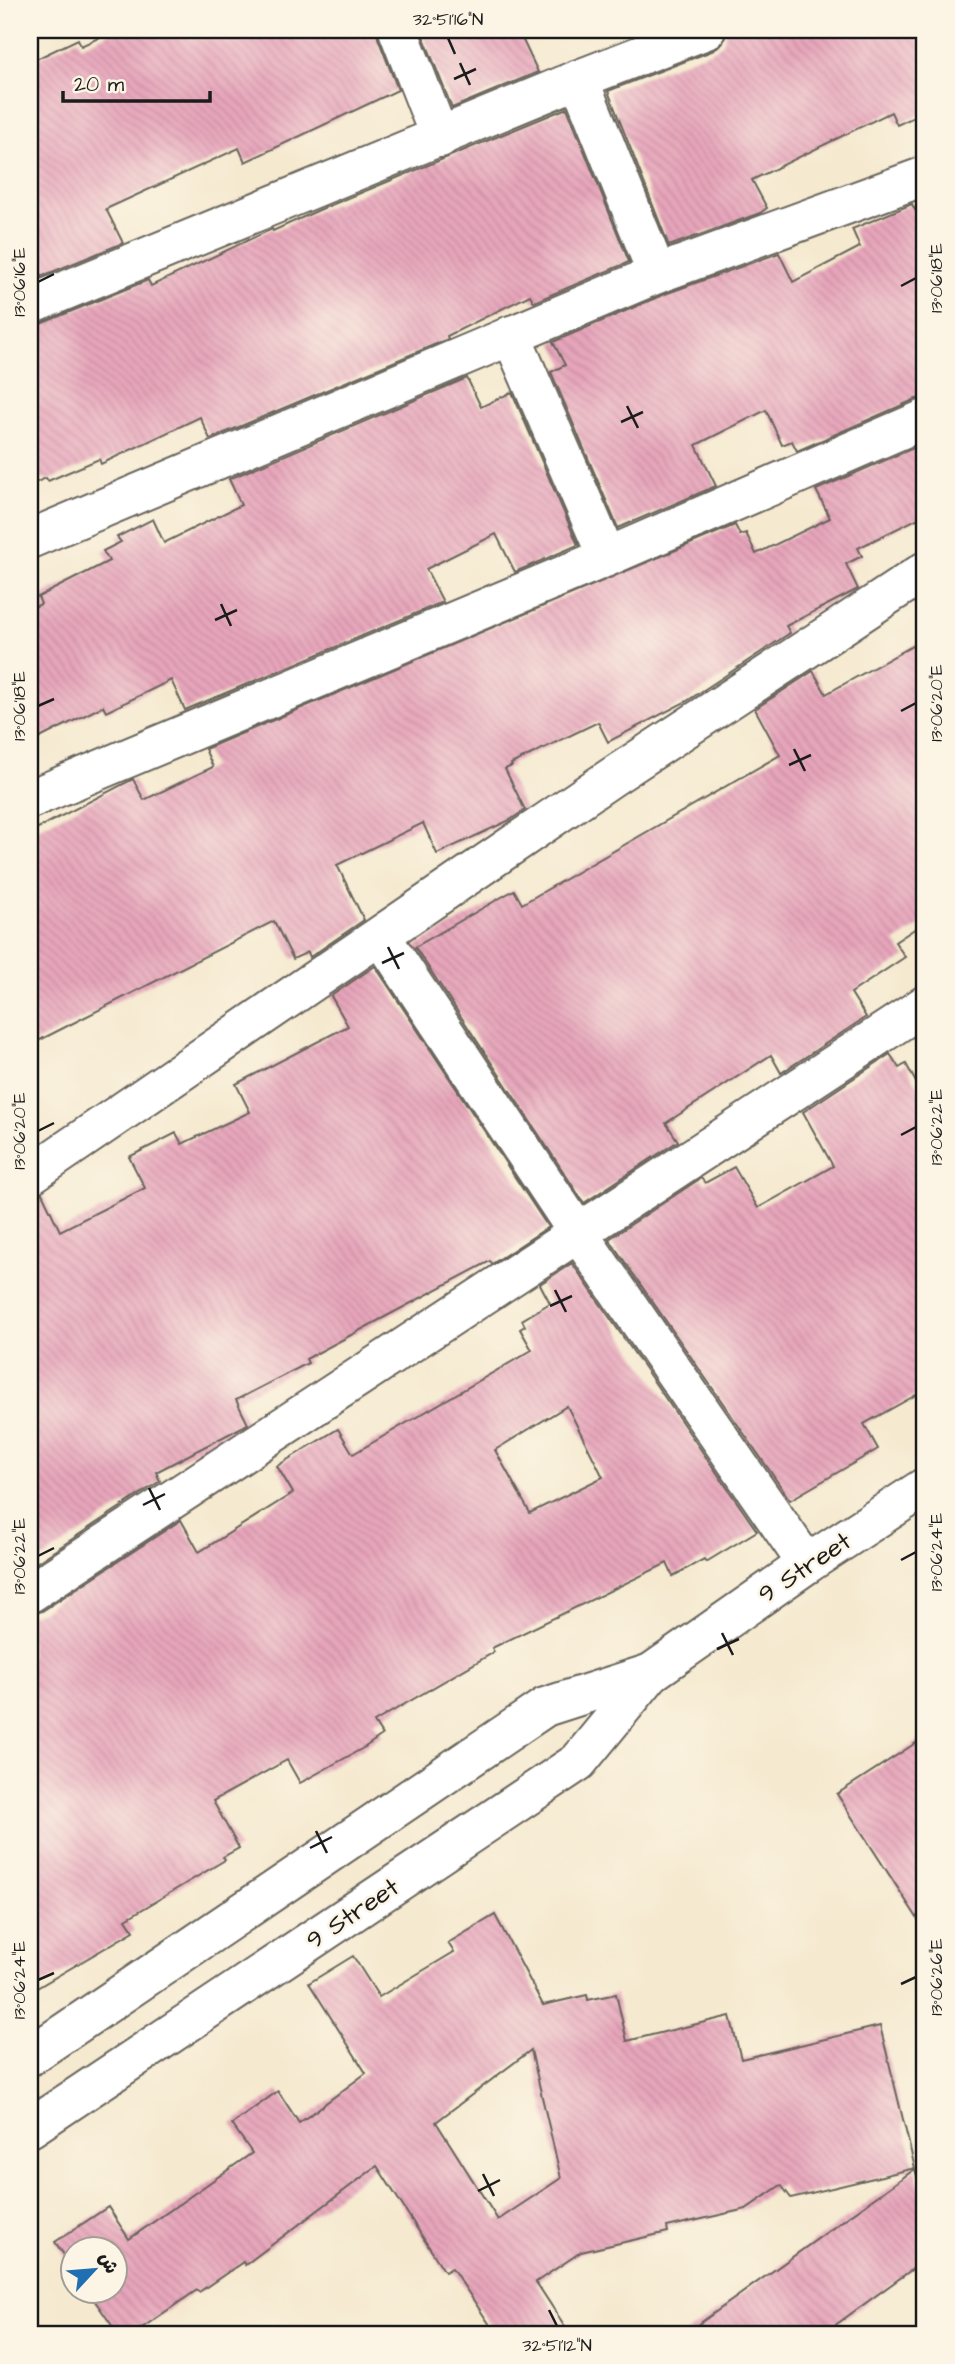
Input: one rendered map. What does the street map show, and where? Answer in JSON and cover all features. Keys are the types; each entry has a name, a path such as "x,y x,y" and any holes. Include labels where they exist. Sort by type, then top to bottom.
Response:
{"street":[{"path":"398,30 440,138"},
{"path":"30,305 579,79 706,30"},
{"path":"579,79 657,274"},
{"path":"30,539 657,274 925,176"},
{"path":"512,335 607,557"},
{"path":"30,799 607,557 925,419"},
{"path":"30,1174 612,777 925,571"},
{"path":"381,936 578,1233 807,1563"},
{"path":"30,1593 925,1005"},
{"name":"9 Street","path":"34,2115 578,1762 651,1674 807,1563 925,1487"},
{"name":"9 Street","path":"30,2056 545,1707 651,1674"}],"building":[{"path":"116,30 377,30 398,90 245,162 239,148 106,209 123,243 30,281 30,62 78,39 81,46"},
{"path":"421,30 518,30 538,72 452,108"},
{"path":"727,30 925,30 925,112 897,125 891,112 752,180 767,208 760,213 669,246 608,91 714,50 723,43"},
{"path":"567,108 629,262 534,302 530,295 447,336 448,339 210,439 200,417 101,464 99,459 48,481 46,478 30,485 30,326 148,280 151,286 272,229 273,231"},
{"path":"912,204 915,210 925,204 925,398 916,399 797,451 792,441 782,445 766,410 696,445 716,486 618,528 551,372 565,365 553,342 665,294 779,253 793,282 860,247 852,229"},
{"path":"467,378 481,407 512,392 578,545 515,572 496,534 426,569 443,602 185,710 171,680 106,712 103,706 30,743 30,609 41,604 38,597 109,561 103,551 121,542 117,537 153,519 164,543 241,505 229,479"},
{"path":"925,443 925,515 858,548 862,556 846,564 858,589 786,626 790,633 687,701 608,742 598,722 511,764 512,766 505,769 525,810 510,820 437,854 423,823 337,865 364,920 310,957 308,952 293,959 274,921 30,1045 30,832 133,779 144,800 213,767 205,749 735,525 740,535 746,533 756,554 830,518 816,490"},
{"path":"925,639 925,922 895,942 905,957 851,993 866,1017 781,1073 771,1055 666,1123 678,1141 584,1203 415,947 514,890 522,904 780,755 755,709 813,671 826,694"},
{"path":"375,966 548,1227 492,1264 490,1261 306,1359 308,1363 236,1400 248,1424 156,1472 160,1481 30,1567 30,1197 42,1193 60,1231 145,1188 129,1157 176,1133 182,1144 250,1112 236,1084 348,1026 331,996"},
{"path":"890,1054 899,1068 906,1064 925,1099 925,1390 864,1424 878,1449 790,1500 609,1239 701,1178 705,1183 734,1167 758,1208 833,1166 803,1112"},
{"path":"572,1263 757,1531 706,1562 704,1559 673,1576 667,1563 492,1648 494,1652 374,1722 382,1735 365,1747 300,1783 287,1760 213,1801 239,1848 223,1857 225,1860 126,1919 134,1931 30,1992 30,1615 42,1611 181,1520 199,1552 293,1493 277,1466 338,1429 353,1454 532,1350 520,1329 525,1326 522,1320 550,1303 540,1284","holes":["567,1406 603,1477 530,1513 495,1450"]},
{"path":"925,1737 925,1930 837,1794"},
{"path":"495,1915 543,2005 587,1995 588,2000 616,1994 627,2041 730,2016 741,2059 880,2026 915,2168 791,2198 781,2185 746,2209 667,2227 668,2232 581,2252 536,2282 570,2334 496,2334 452,2268 445,2272 377,2166 245,2265 243,2262 199,2292 197,2290 133,2334 118,2334 97,2304 130,2304 130,2238 252,2153 232,2124 278,2091 299,2123 366,2073 309,1983 353,1956 379,1997 454,1952 448,1943","holes":["531,2050 561,2178 498,2220 436,2122"]},
{"path":"915,2169 925,2206 925,2260 823,2334 685,2334"},
{"path":"108,2207 126,2234 67,2234"}]}
